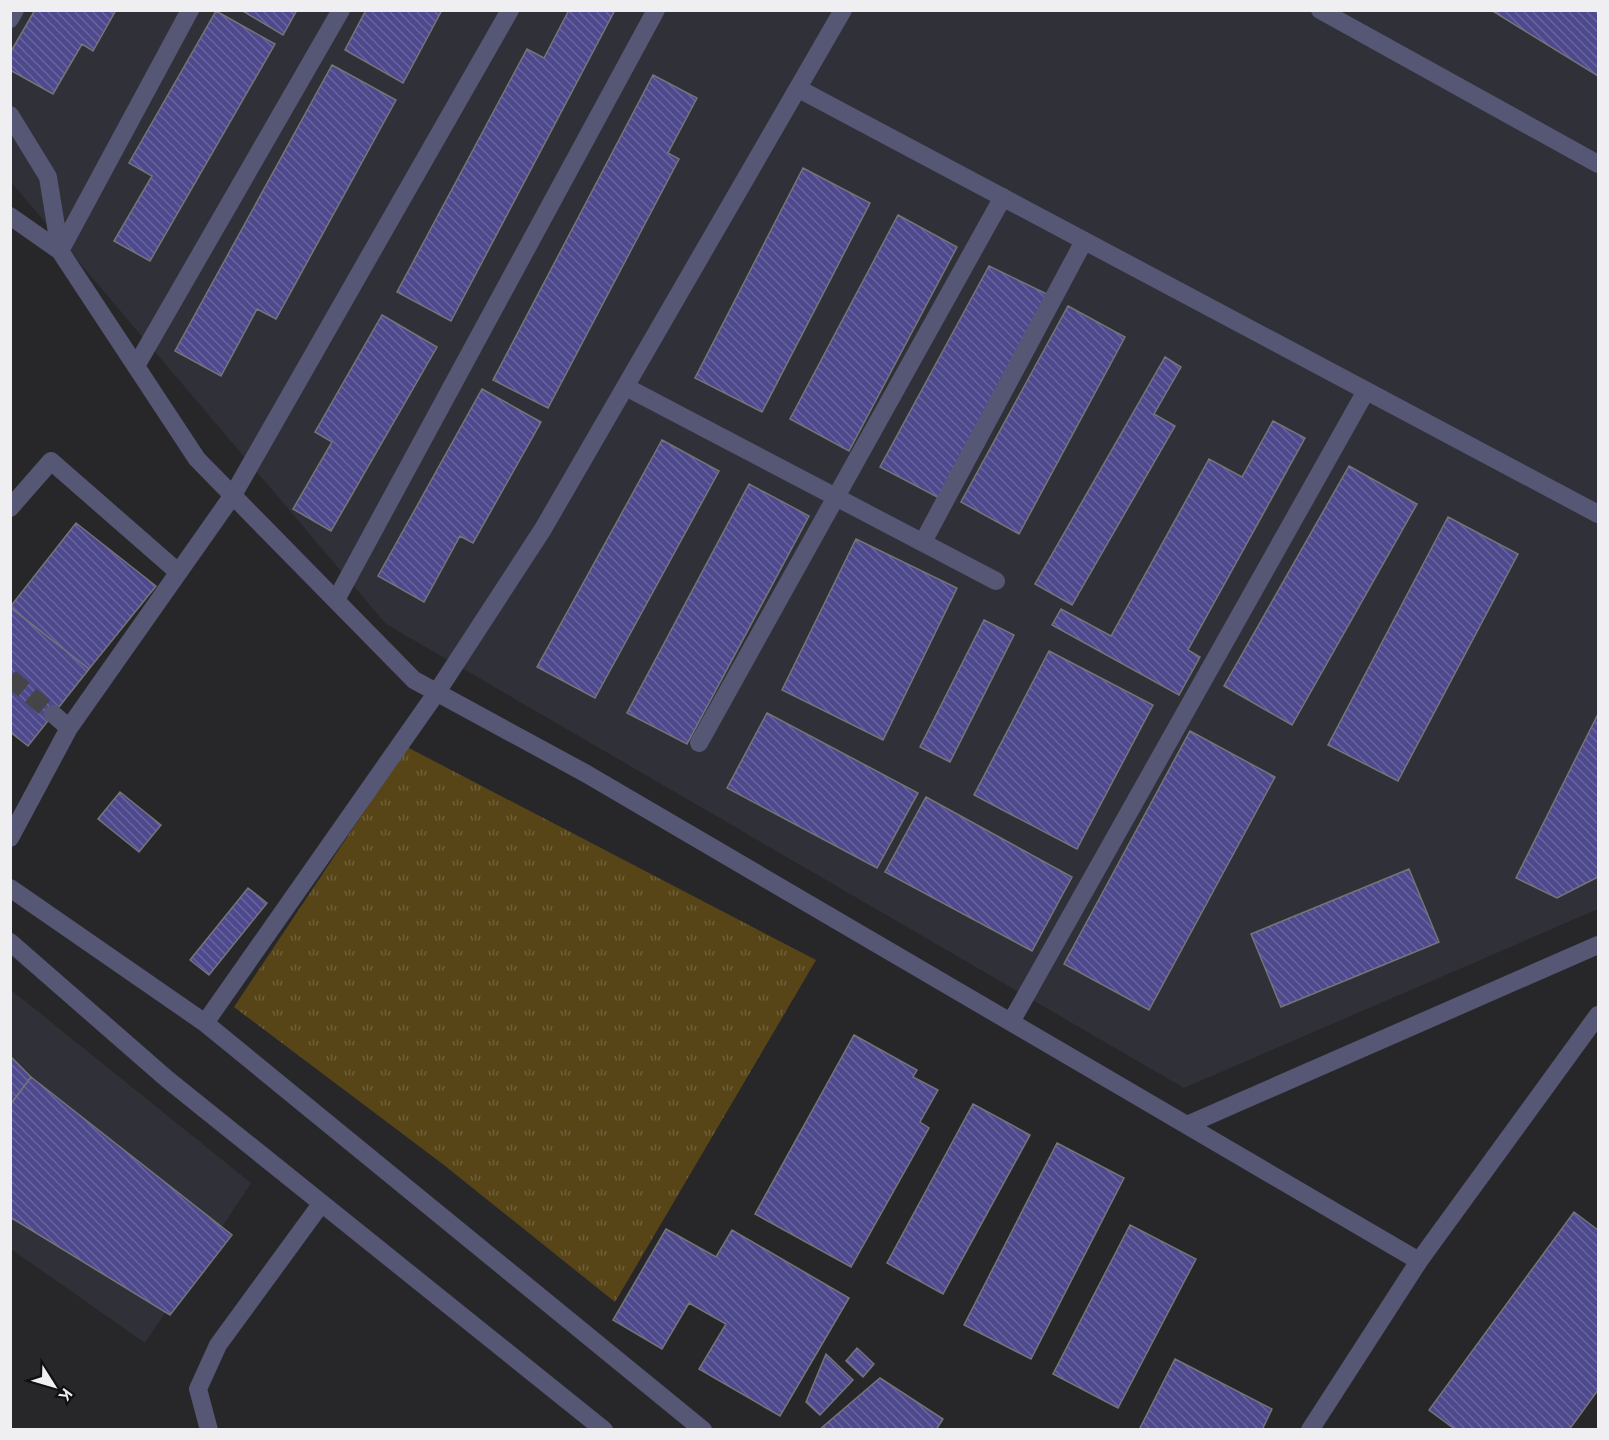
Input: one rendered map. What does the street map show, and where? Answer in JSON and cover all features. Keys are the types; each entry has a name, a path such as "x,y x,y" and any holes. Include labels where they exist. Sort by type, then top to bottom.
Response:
{"street":[{"path":"10,19 15,10"},
{"path":"60,251 190,10"},
{"path":"136,366 341,10"},
{"path":"10,838 69,728 233,495 510,10"},
{"path":"336,600 656,10"},
{"path":"205,1023 437,692 543,529 843,10"},
{"path":"1320,10 1599,164"},
{"path":"799,89 1599,514"},
{"path":"10,115 48,177 60,251"},
{"path":"699,743 1003,197"},
{"path":"10,216 60,251 197,459 414,680 595,779 1419,1262"},
{"path":"923,542 1084,241"},
{"path":"626,387 996,581"},
{"path":"1011,1022 1366,390"},
{"path":"10,508 51,461 178,572"},
{"path":"53,714 69,728"},
{"path":"10,888 205,1023 703,1430"},
{"path":"10,942 167,1079 604,1430"},
{"path":"1187,1125 1599,945"},
{"path":"1316,1428 1419,1262 1599,1015"},
{"path":"209,1430 198,1389 218,1345 321,1204"}],"shaded area":[{"path":"10,11 1598,11 1598,909 1184,1088 386,624 11,182"},
{"path":"10,989 251,1183 145,1343 11,1249"}],"green space":[{"path":"407,747 816,960 615,1302 444,1165 234,1007"}],"building":[{"path":"35,10 116,10 93,51 82,44 53,94 10,70 10,53"},
{"path":"241,10 297,10 283,35"},
{"path":"366,10 442,10 403,83 345,50"},
{"path":"569,10 615,10 451,321 397,292 527,49 544,58"},
{"path":"1491,10 1598,10 1598,76"},
{"path":"216,11 275,44 150,261 114,241 152,176 129,163"},
{"path":"332,65 396,100 276,319 257,309 221,376 175,351"},
{"path":"653,75 697,98 668,153 679,159 548,408 493,380"},
{"path":"803,168 870,203 762,412 695,378"},
{"path":"898,215 957,247 849,451 790,419"},
{"path":"989,266 1051,296 941,499 880,467"},
{"path":"1068,306 1125,337 1019,534 961,502"},
{"path":"382,315 437,347 331,531 293,509 332,442 315,432"},
{"path":"1165,357 1181,367 1154,414 1175,426 1072,605 1035,584"},
{"path":"482,389 541,422 473,543 460,536 424,602 378,576"},
{"path":"1273,421 1305,438 1188,650 1200,657 1179,695 1052,625 1061,609 1111,636 1209,459 1242,477"},
{"path":"662,440 719,471 595,698 537,667"},
{"path":"1349,466 1417,504 1292,725 1224,686"},
{"path":"749,484 809,516 687,744 627,713"},
{"path":"1448,517 1518,554 1398,781 1328,745"},
{"path":"76,523 156,586 89,669 10,607"},
{"path":"856,539 957,588 883,740 782,690"},
{"path":"10,607 89,669 28,746 10,732"},
{"path":"984,620 1014,635 950,762 920,747"},
{"path":"1049,651 1153,705 1077,849 974,795"},
{"path":"767,713 918,793 877,868 727,788"},
{"path":"1598,714 1598,877 1557,898 1516,878"},
{"path":"1190,731 1275,777 1149,1010 1064,964"},
{"path":"120,792 161,825 139,852 98,819"},
{"path":"926,797 1072,877 1032,951 885,872"},
{"path":"1409,869 1439,942 1281,1007 1251,934"},
{"path":"248,888 267,903 209,975 190,960"},
{"path":"854,1035 917,1070 913,1077 938,1090 920,1122 929,1128 851,1267 755,1214"},
{"path":"10,1056 31,1077 10,1105"},
{"path":"31,1077 232,1235 170,1315 10,1217 10,1105"},
{"path":"973,1104 1030,1135 943,1294 887,1263"},
{"path":"1057,1143 1124,1178 1031,1359 964,1325"},
{"path":"1574,1212 1598,1230 1598,1390 1569,1430 1456,1430 1429,1410"},
{"path":"1130,1225 1196,1259 1118,1408 1053,1374"},
{"path":"666,1229 716,1257 732,1230 849,1298 780,1416 699,1369 726,1324 689,1303 662,1349 613,1320"},
{"path":"857,1348 874,1364 863,1377 846,1361"},
{"path":"826,1354 853,1380 820,1415 806,1402"},
{"path":"1175,1359 1272,1409 1262,1430 1139,1430"},
{"path":"880,1378 943,1419 936,1430 819,1430"}],"tunnel":[{"path":"10,678 53,714"}]}
